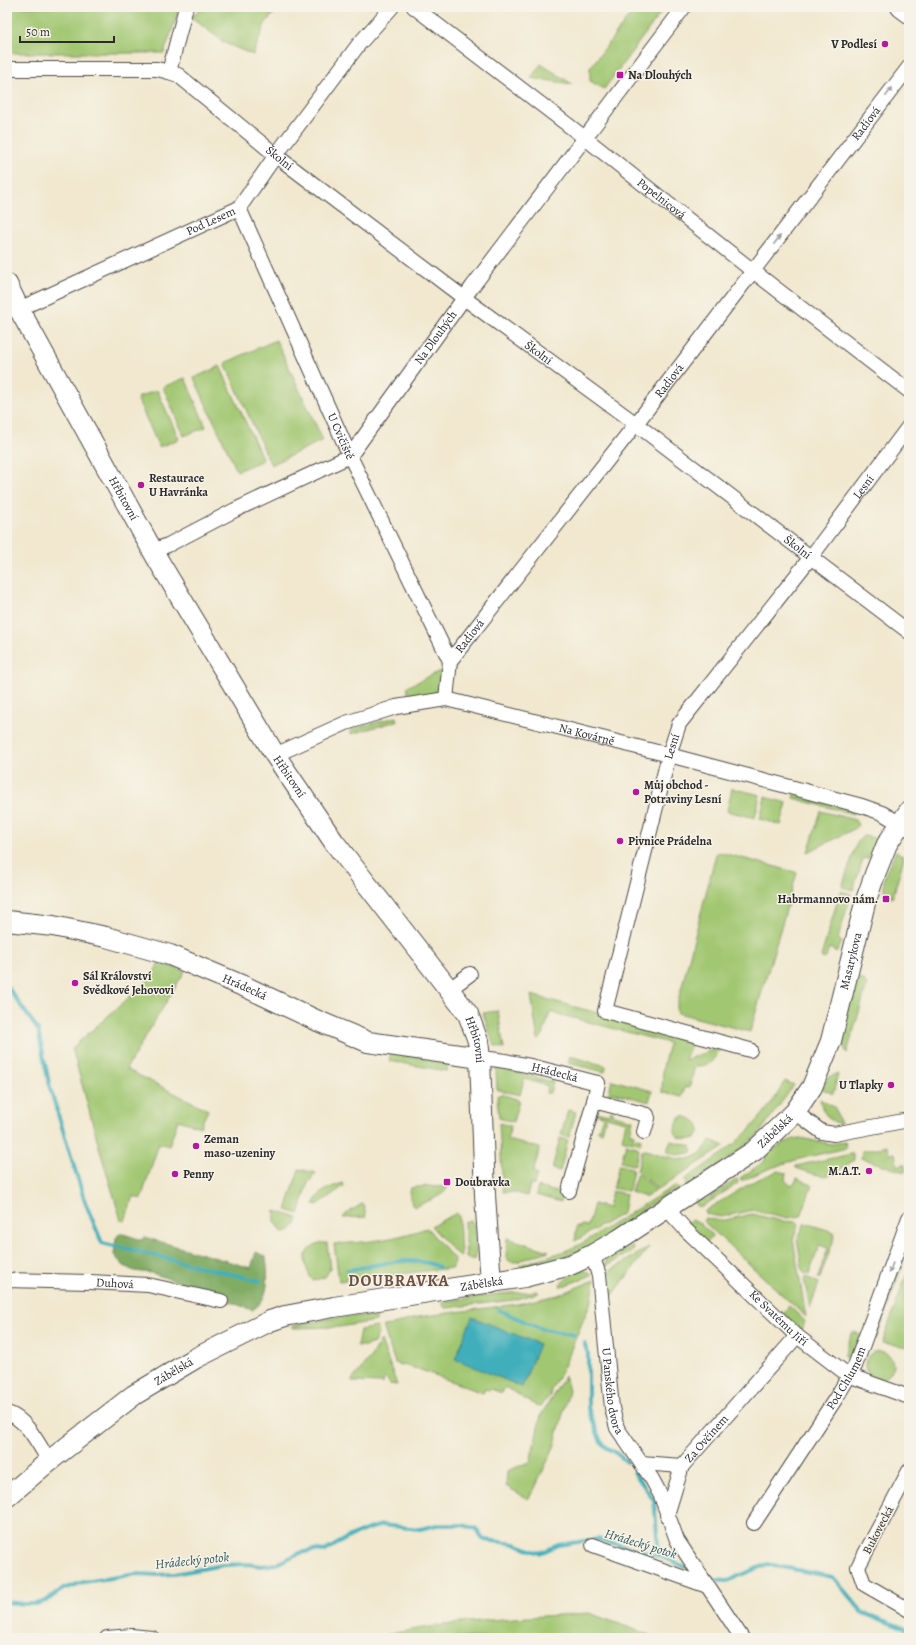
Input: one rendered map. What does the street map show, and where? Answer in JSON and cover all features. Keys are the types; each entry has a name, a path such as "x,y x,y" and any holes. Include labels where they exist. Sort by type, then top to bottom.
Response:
{"street":[{"path":"169,72 186,7"},
{"name":"Pod Lesem","path":"19,309 238,208 359,44 392,7"},
{"name":"Popelnicová","path":"414,7 585,138 752,271 909,391"},
{"name":"Na Dlouhých","path":"153,552 235,510 350,456 464,298 684,7"},
{"path":"901,7 909,13"},
{"name":"Radiová","path":"446,699 450,661 636,424 909,67"},
{"name":"Školní","path":"7,69 157,69 178,75 276,155 464,298 636,424 909,632"},
{"name":"U Cvičiště","path":"238,208 350,456 450,661"},
{"name":"Hřbitovní","path":"7,284 19,309 153,552 275,755 334,842 468,1014 486,1058 485,1195 491,1283"},
{"name":"Lesní","path":"750,1050 722,1045 605,1011 669,755 679,724 811,558 909,426"},
{"name":"Na Kovárně","path":"275,755 346,723 396,707 446,699 669,755 862,806 906,821"},
{"name":"Masarykova","path":"794,1112 812,1087 831,1041 865,903 875,874 888,844 906,821"},
{"name":"Hrádecká","path":"7,921 53,926 99,935 170,955 228,979 318,1021 368,1042 486,1058 598,1083 569,1191"},
{"path":"450,989 470,974"},
{"path":"594,1101 647,1115 648,1118 644,1132"},
{"name":"Zábělská","path":"7,1497 49,1461 134,1395 196,1358 270,1321 285,1316 356,1303 491,1283 552,1271 592,1255 667,1209 754,1151 794,1112 822,1132 834,1134 909,1120"},
{"name":"Ke Svatému Jiří","path":"667,1209 685,1229 797,1336 848,1375 909,1398"},
{"name":"Pod Chlumem","path":"754,1523 836,1398 848,1375 855,1366 909,1218"},
{"name":"U Panského dvora","path":"592,1255 599,1275 612,1408 615,1422 617,1428 661,1496 667,1515"},
{"name":"Duhová","path":"7,1280 148,1285 221,1301"},
{"name":"Za Ovčínem","path":"667,1515 682,1466 797,1336"},
{"path":"7,1413 16,1416 24,1425 49,1461"},
{"path":"641,1463 682,1466"},
{"name":"Bukovecká","path":"909,1472 858,1567 864,1584 909,1610"},
{"path":"667,1515 677,1540 742,1638"},
{"path":"593,1545 705,1584"},
{"path":"107,1638 131,1636 152,1638"}],"green space":[{"path":"7,7 175,7 178,13 164,53 7,53"},
{"path":"205,7 279,7 265,24 253,55 225,43 191,17"},
{"path":"636,7 665,7 604,89 590,81 590,68"},
{"path":"541,64 572,84 531,78"},
{"path":"276,340 323,440 271,465 225,363"},
{"path":"220,366 263,460 237,471 194,378"},
{"path":"185,378 206,427 184,436 163,387"},
{"path":"157,390 179,439 159,447 137,398"},
{"path":"440,671 439,686 435,693 427,699 410,702 407,687"},
{"path":"396,717 397,721 351,734 350,730"},
{"path":"732,788 760,795 755,818 727,811"},
{"path":"794,794 854,810 853,814 793,798"},
{"path":"765,797 787,803 781,825 760,819"},
{"path":"821,811 855,820 858,825 856,828 808,852"},
{"path":"863,836 878,840 869,858 863,859 853,890 842,887 857,843"},
{"path":"896,851 904,857 893,897 891,898 884,896 884,877"},
{"path":"719,852 797,873 750,1032 678,1013 676,1009 716,854"},
{"path":"842,891 851,894 838,939 842,942 837,952 829,948 826,958 823,959 821,957 840,892"},
{"path":"159,962 185,971 126,1069 208,1110 200,1127 178,1120 169,1146 159,1143 141,1199 133,1196 125,1221 121,1220 72,1048 152,977"},
{"path":"857,979 864,980 867,985 847,1053 842,1043 849,995"},
{"path":"531,995 693,1039 685,1060 721,1047 709,1064 695,1066 689,1088 685,1087 682,1097 662,1092 663,1067 669,1043 550,1012 543,1035 538,1041"},
{"path":"498,1011 504,1049 495,1046 493,1043 483,1013"},
{"path":"391,1051 448,1062 447,1071 389,1061"},
{"path":"570,1056 606,1066 605,1072 568,1063"},
{"path":"496,1067 553,1082 550,1093 546,1093 548,1086 524,1079 520,1095 499,1090 497,1089"},
{"path":"838,1074 833,1094 822,1089 828,1077"},
{"path":"612,1080 652,1091 649,1102 612,1092 609,1100 607,1100"},
{"path":"785,1081 794,1085 758,1135 740,1150 686,1188 685,1179 716,1158 742,1137 775,1098"},
{"path":"501,1094 519,1100 513,1122 499,1118 497,1096"},
{"path":"820,1099 835,1108 841,1124 836,1123 826,1115 822,1108"},
{"path":"568,1110 576,1112 569,1137 561,1135"},
{"path":"611,1110 613,1111 613,1115 633,1120 630,1133 634,1134 633,1137 641,1139 640,1144 622,1139 626,1122 606,1117 602,1132 598,1131 603,1116 595,1114 596,1112 609,1115"},
{"path":"683,1116 695,1121 699,1126 699,1133 693,1139 678,1137 677,1134 674,1133 679,1117 682,1118"},
{"path":"499,1123 511,1126 507,1140 540,1148 533,1173 537,1174 534,1185 530,1185 527,1196 513,1192 503,1192"},
{"path":"560,1138 568,1140 560,1171 552,1169"},
{"path":"800,1138 831,1144 845,1142 847,1148 794,1161 741,1180 740,1178 765,1161 765,1156 781,1144"},
{"path":"710,1140 723,1145 724,1147 658,1189 637,1171 642,1151 645,1150 673,1158 690,1159 697,1156 704,1150"},
{"path":"672,1141 691,1146 692,1151 690,1153 676,1155 667,1152 670,1142"},
{"path":"626,1144 637,1147 639,1150 635,1164 633,1165 621,1162"},
{"path":"888,1146 889,1154 895,1153 897,1166 904,1164 906,1171 904,1172 861,1158 862,1151"},
{"path":"853,1154 854,1160 832,1174 826,1176 821,1176 796,1168 796,1166"},
{"path":"619,1165 632,1168 633,1170 629,1190 627,1191 613,1188"},
{"path":"299,1169 316,1173 308,1183 299,1214 286,1210"},
{"path":"778,1171 786,1173 785,1180 790,1185 795,1183 797,1178 812,1185 801,1216 788,1218 753,1210 721,1217 706,1214 705,1211 754,1181"},
{"path":"637,1173 657,1190 646,1197 631,1192"},
{"path":"737,1179 738,1183 700,1208 694,1201 700,1197 705,1200"},
{"path":"343,1183 344,1186 317,1205 314,1204 322,1193"},
{"path":"427,1186 447,1187 447,1189 436,1197 414,1207 412,1205 409,1191 410,1188"},
{"path":"674,1186 682,1191 677,1194 672,1191 638,1213 638,1218 600,1242 558,1259 520,1269 520,1265 565,1251 581,1244"},
{"path":"538,1187 563,1194 561,1202 536,1195"},
{"path":"612,1191 626,1194 623,1213 575,1241 577,1226 588,1226 594,1204 608,1208"},
{"path":"362,1204 364,1205 366,1217 343,1218 346,1214"},
{"path":"275,1211 298,1218 296,1224 290,1230 282,1232 275,1221"},
{"path":"457,1213 459,1217 461,1256 459,1257 431,1226"},
{"path":"752,1214 781,1221 797,1222 798,1225 793,1239 806,1317 703,1221 705,1218 721,1221"},
{"path":"471,1220 475,1228 476,1259 468,1259 466,1256 464,1222"},
{"path":"692,1220 698,1222 713,1235 706,1243 686,1224"},
{"path":"805,1223 834,1232 835,1236 820,1278 818,1278 828,1248 819,1245 809,1275 803,1272 797,1240"},
{"path":"427,1228 454,1259 455,1263 452,1268 339,1281 334,1244 381,1240"},
{"path":"120,1233 142,1240 144,1237 251,1268 256,1252 266,1257 267,1286 262,1300 252,1310 152,1273 134,1271 124,1266 114,1255 116,1238"},
{"path":"507,1238 549,1251 516,1262 511,1262 506,1258"},
{"path":"320,1243 327,1243 330,1269 325,1277 313,1281 307,1270 305,1259 309,1250 313,1246"},
{"path":"632,1246 634,1250 605,1267 607,1257 621,1248 625,1250"},
{"path":"649,1247 606,1304 605,1274"},
{"path":"901,1260 904,1261 876,1340 873,1339"},
{"path":"909,1267 909,1347 882,1343"},
{"path":"581,1270 589,1272 592,1275 561,1287 560,1284 576,1271"},
{"path":"806,1277 819,1283 810,1308 804,1279"},
{"path":"595,1280 592,1299 564,1366 551,1390 550,1396 540,1406 535,1405 505,1387 502,1393 491,1389 485,1389 483,1393 418,1369 395,1363 383,1326 393,1325 418,1317 517,1304 558,1295"},
{"path":"538,1291 538,1293 513,1300 447,1308 444,1307 441,1302 499,1294"},
{"path":"789,1306 805,1321 802,1331 783,1313"},
{"path":"344,1316 376,1316 376,1321 339,1327 293,1328 292,1326"},
{"path":"377,1327 379,1332 374,1343 365,1346 357,1346 360,1330"},
{"path":"852,1332 861,1334 855,1353 846,1358 844,1357"},
{"path":"381,1340 397,1385 390,1384 386,1378 384,1379 383,1383 353,1382 352,1380 370,1358"},
{"path":"879,1351 889,1355 893,1365 889,1375 879,1379 869,1375 865,1365 869,1355"},
{"path":"565,1376 569,1391 554,1447 534,1490 528,1499 506,1486 507,1471 530,1462 541,1415"},
{"path":"589,1613 658,1638 372,1638 399,1632 453,1624"}],"water":[{"path":"472,1317 539,1344 522,1387 455,1359"}],"waterway":[{"path":"7,986 38,1030 50,1088 85,1202 102,1243 260,1281"},
{"path":"347,1270 406,1261 417,1261 439,1267"},
{"path":"499,1310 539,1328 574,1335"},
{"path":"584,1343 588,1353 588,1408 601,1442 627,1462"},
{"path":"634,1472 654,1500 659,1556"},
{"name":"Hrádecký potok","path":"7,1602 36,1604 46,1601 63,1589 84,1582 137,1574 174,1574 223,1565 247,1564 261,1566 276,1564 300,1553 314,1550 325,1551 349,1537 382,1525 420,1529 437,1525 462,1525 475,1528 485,1540 516,1544 539,1553 558,1545 598,1539 659,1556 691,1569"},
{"name":"Hrádecký potok","path":"706,1576 713,1580 727,1581 767,1564 833,1577 863,1613 909,1630"}],"place":[{"name":"V Podlesí","path":"885,44"},
{"name":"Na Dlouhých","path":"620,75"},
{"name":"Restaurace U Havránka","path":"141,485"},
{"name":"Můj obchod - Potraviny Lesní","path":"636,792"},
{"name":"Pivnice Prádelna","path":"620,841"},
{"name":"Habrmannovo nám.","path":"886,899"},
{"name":"Sál Království Svědkové Jehovovi","path":"75,983"},
{"name":"U Tlapky","path":"891,1085"},
{"name":"Zeman maso-uzeniny","path":"196,1146"},
{"name":"M.A.T.","path":"869,1171"},
{"name":"Penny","path":"175,1174"},
{"name":"Doubravka","path":"447,1182"}],"district":[{"name":"DOUBRAVKA","path":"399,1280"}]}
